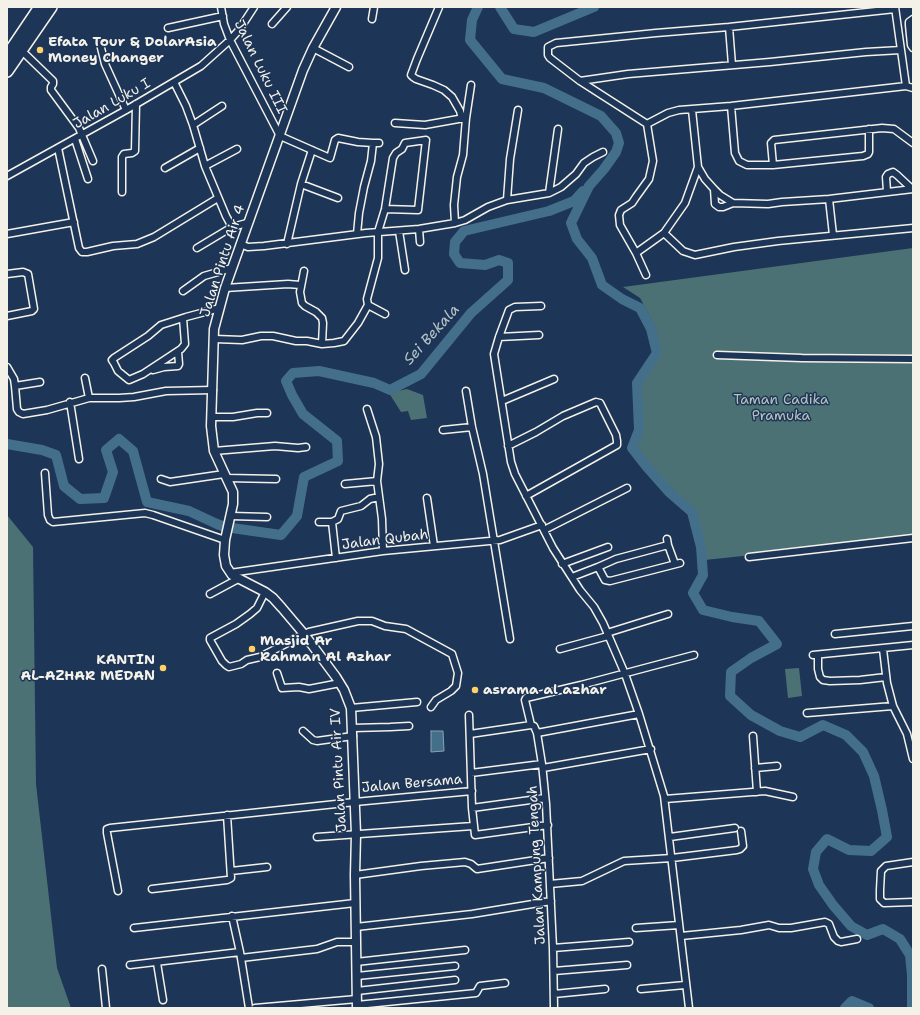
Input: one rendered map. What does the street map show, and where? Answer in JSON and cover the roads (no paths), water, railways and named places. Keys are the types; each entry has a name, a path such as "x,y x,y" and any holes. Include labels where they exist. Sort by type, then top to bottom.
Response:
{"highway":[{"path":"7,71 47,8"},
{"path":"7,56 47,8"}],"main road":[{"name":"Jalan Pintu Air 4","path":"226,537 231,517 233,492 214,451 211,434 215,339 214,329 216,319 247,222 280,136 303,70 313,48 336,7"},
{"path":"226,537 224,560 230,573"},
{"name":"Jalan Pintu Air IV","path":"230,573 273,598 304,634 348,697 351,708 353,728 356,834 355,875 357,1001"}],"street":[{"name":"Jalan Luku III","path":"222,7 224,24 230,40 280,136"},
{"name":"Jalan Luku I","path":"7,176 75,139 201,66 239,30 254,7"},
{"path":"272,24 288,7"},
{"path":"372,19 374,7"},
{"path":"439,7 411,75 412,78 444,90 452,97 464,119"},
{"path":"646,275 636,253 620,225 618,215 621,210 632,203 649,179 653,160 647,124 580,81 550,58 548,53 550,46 556,43 656,32 729,27 895,8 906,86"},
{"path":"168,28 223,16"},
{"path":"913,19 909,25 911,45 913,48"},
{"path":"729,27 732,65"},
{"path":"100,44 105,64 126,110"},
{"path":"313,48 348,67"},
{"path":"21,50 53,81 50,89 76,123 93,161"},
{"path":"580,81 628,74 901,50"},
{"path":"174,82 186,106 205,166 232,227"},
{"path":"455,223 454,205 457,176 463,155 464,119 471,85"},
{"path":"647,124 674,111 906,86 913,88"},
{"path":"122,192 122,157 124,154 132,153 134,151 136,104"},
{"path":"193,125 222,106"},
{"path":"731,106 735,153 738,159 747,165 773,166 863,156 868,154 870,148 869,129"},
{"path":"507,200 510,159 518,110"},
{"path":"692,110 698,167 705,179 714,189 720,195 733,203 768,204 829,199 912,189"},
{"path":"395,123 425,125 464,119"},
{"path":"773,166 771,143 774,140 882,128 894,129 913,143"},
{"path":"549,194 558,129"},
{"path":"280,136 330,158 336,139 338,138 358,142 376,143 360,207 357,234"},
{"path":"75,139 88,179"},
{"path":"418,218 426,140"},
{"path":"215,339 242,340 261,336 273,336 296,341 308,341 322,344 344,341 358,323 368,305 368,295 378,258 378,232 385,209 396,153 402,149 405,143 434,140"},
{"path":"58,148 79,248 82,252 113,246 130,246 154,237 218,198"},
{"path":"165,168 200,148"},
{"path":"205,166 237,149"},
{"path":"287,244 301,184 312,150"},
{"path":"240,244 248,247 287,244 357,234 419,229 455,223 465,220 488,207 507,200 549,194 561,187 576,174 584,163 603,152"},
{"path":"636,253 664,233 685,203 698,167"},
{"path":"887,191 886,176 893,172 912,189"},
{"path":"301,184 338,198"},
{"path":"714,189 715,204 719,207 729,206 733,203"},
{"path":"829,199 832,235"},
{"path":"385,209 418,210"},
{"path":"7,234 74,222"},
{"path":"197,248 232,227 247,222"},
{"path":"664,233 683,251 695,255 734,247 832,235 913,228"},
{"path":"419,229 420,242"},
{"path":"399,231 405,270"},
{"path":"183,291 204,276 232,268"},
{"path":"304,271 300,285 302,303 322,318 322,344"},
{"path":"7,274 23,272 28,274 34,309 32,311 7,316"},
{"path":"225,288 288,284 300,285"},
{"path":"368,305 385,314"},
{"path":"541,306 516,307 509,310 494,354 508,446 513,469 562,564 598,613 625,674 639,714 665,799 685,985 689,1008"},
{"path":"178,352 178,366 164,367 127,380 112,360 148,336 161,325 220,308"},
{"path":"143,374 178,352 185,344 183,318"},
{"path":"499,338 539,335"},
{"path":"717,355 913,359"},
{"path":"7,367 10,380 16,386 17,409 23,414 47,410 70,402 89,398 119,398 166,391 213,390"},
{"path":"85,378 89,398"},
{"path":"502,401 554,379"},
{"path":"16,386 40,382"},
{"path":"466,392 472,427 483,474 510,638"},
{"path":"70,402 79,459"},
{"path":"508,446 563,416 596,402 600,403 616,435 617,446 526,496"},
{"path":"367,409 376,437 379,464 377,481 382,519 383,551"},
{"path":"212,417 232,417 267,413"},
{"path":"443,430 472,427"},
{"path":"214,451 276,446 298,448 306,447"},
{"path":"45,473 48,515 50,520 53,522 145,513 153,514 226,537"},
{"path":"161,479 170,482 226,476 276,479"},
{"path":"345,484 377,481"},
{"name":"Jalan Qubah","path":"230,573 383,551 494,541 543,527 627,488"},
{"path":"319,522 332,522 338,519 342,511 361,506 370,499 379,497"},
{"path":"428,498 434,546"},
{"path":"231,517 267,517"},
{"path":"332,522 336,558"},
{"path":"750,557 913,538"},
{"path":"572,577 616,559 668,542 677,564 610,581 604,580 598,567"},
{"path":"562,564 608,547"},
{"path":"210,594 238,578"},
{"path":"265,592 257,608 250,614 236,624 210,638 222,661 229,667 260,656 304,634 365,620 385,626 406,629 452,654 458,673 456,686 433,703 431,707"},
{"path":"560,649 668,614"},
{"path":"835,634 913,626"},
{"path":"886,677 860,680 822,680 818,669 816,655 913,645"},
{"path":"883,649 886,677 893,706 910,734 913,759"},
{"path":"470,734 531,725 525,700 526,698 625,674 694,655"},
{"path":"277,673 282,688 299,686 309,688 340,684"},
{"path":"351,708 417,702"},
{"path":"807,713 893,706"},
{"path":"537,733 639,714"},
{"path":"469,715 474,833 477,835 548,825"},
{"name":"Jalan Kampung Tengah","path":"531,725 534,726 537,733 543,766 548,825 554,948 554,1008"},
{"path":"353,728 390,728 409,726"},
{"path":"303,731 313,740 317,741 353,736"},
{"path":"753,736 756,792"},
{"path":"471,773 543,766 650,749"},
{"path":"755,768 776,766"},
{"name":"Jalan Bersama","path":"118,891 107,829 227,815 472,791"},
{"path":"665,799 756,792 770,792 793,797"},
{"path":"472,808 545,798"},
{"path":"152,889 227,880 231,878 227,815"},
{"path":"317,837 473,826"},
{"path":"670,837 735,828"},
{"path":"550,884 582,881 622,862 672,858 740,849 743,846 741,831"},
{"path":"355,875 465,862 471,864 477,869 549,858"},
{"path":"913,862 886,866 880,873 880,899 884,903 913,902"},
{"path":"231,871 267,867"},
{"path":"356,927 472,914 551,902"},
{"path":"134,928 356,903"},
{"path":"232,916 241,955 249,1008"},
{"path":"680,936 741,930 769,925 779,928 791,928 825,922 829,924 834,937 838,942 857,939"},
{"path":"636,928 679,925"},
{"path":"130,965 318,949 335,943 356,942"},
{"path":"554,948 629,942"},
{"path":"356,962 465,950"},
{"path":"157,963 163,1000"},
{"path":"554,971 627,965"},
{"path":"357,976 454,966"},
{"path":"102,969 106,1008"},
{"path":"357,1001 455,980"},
{"path":"255,1008 476,993 480,986 505,983"},
{"path":"641,989 685,985"},
{"path":"554,994 605,989"}],"water":[{"path":"431,731 443,731 444,751 431,752"}],"waterway":[{"path":"478,7 472,20 470,40 502,79 544,88 601,116 616,133 619,143 616,152 589,186 571,223 577,239 592,258 602,285 622,299 640,308 651,329 657,353 637,383 639,430 632,448 669,492 692,512 701,547 703,575 693,593 703,610 732,617 759,621 777,644 751,658 731,672 730,696 751,715 780,731 800,737 823,725 846,735 863,752 874,776 887,837 871,851 849,850 827,839 816,852 813,869 819,885 833,905 851,926 867,935 883,929 900,939 910,955 912,975 912,1008"},
{"path":"500,7 514,29 534,32 594,7"},
{"name":"Sei Bekala","path":"7,444 42,450 56,455 64,486 80,499 104,498 113,472 106,450 119,439 133,451 147,502 189,511 225,527 281,535 297,516 304,477 338,461 337,441 303,414 292,395 286,381 293,373 319,371 374,383 390,390 421,374 471,313 508,280 508,263 499,260 485,265 460,263 454,254 455,242 464,231 549,211 574,201 583,191"},
{"path":"845,1008 852,1001 869,1008"}],"place":[{"name":"Efata Tour & DolarAsia Money Changer","path":"40,50"},
{"name":"Masjid Ar Rahman Al Azhar","path":"252,649"},
{"name":"KANTIN AL-AZHAR MEDAN","path":"163,668"},
{"name":"asrama al azhar","path":"475,690"}],"park label":[{"name":"Taman Cadika Pramuka","path":"781,408"}]}
